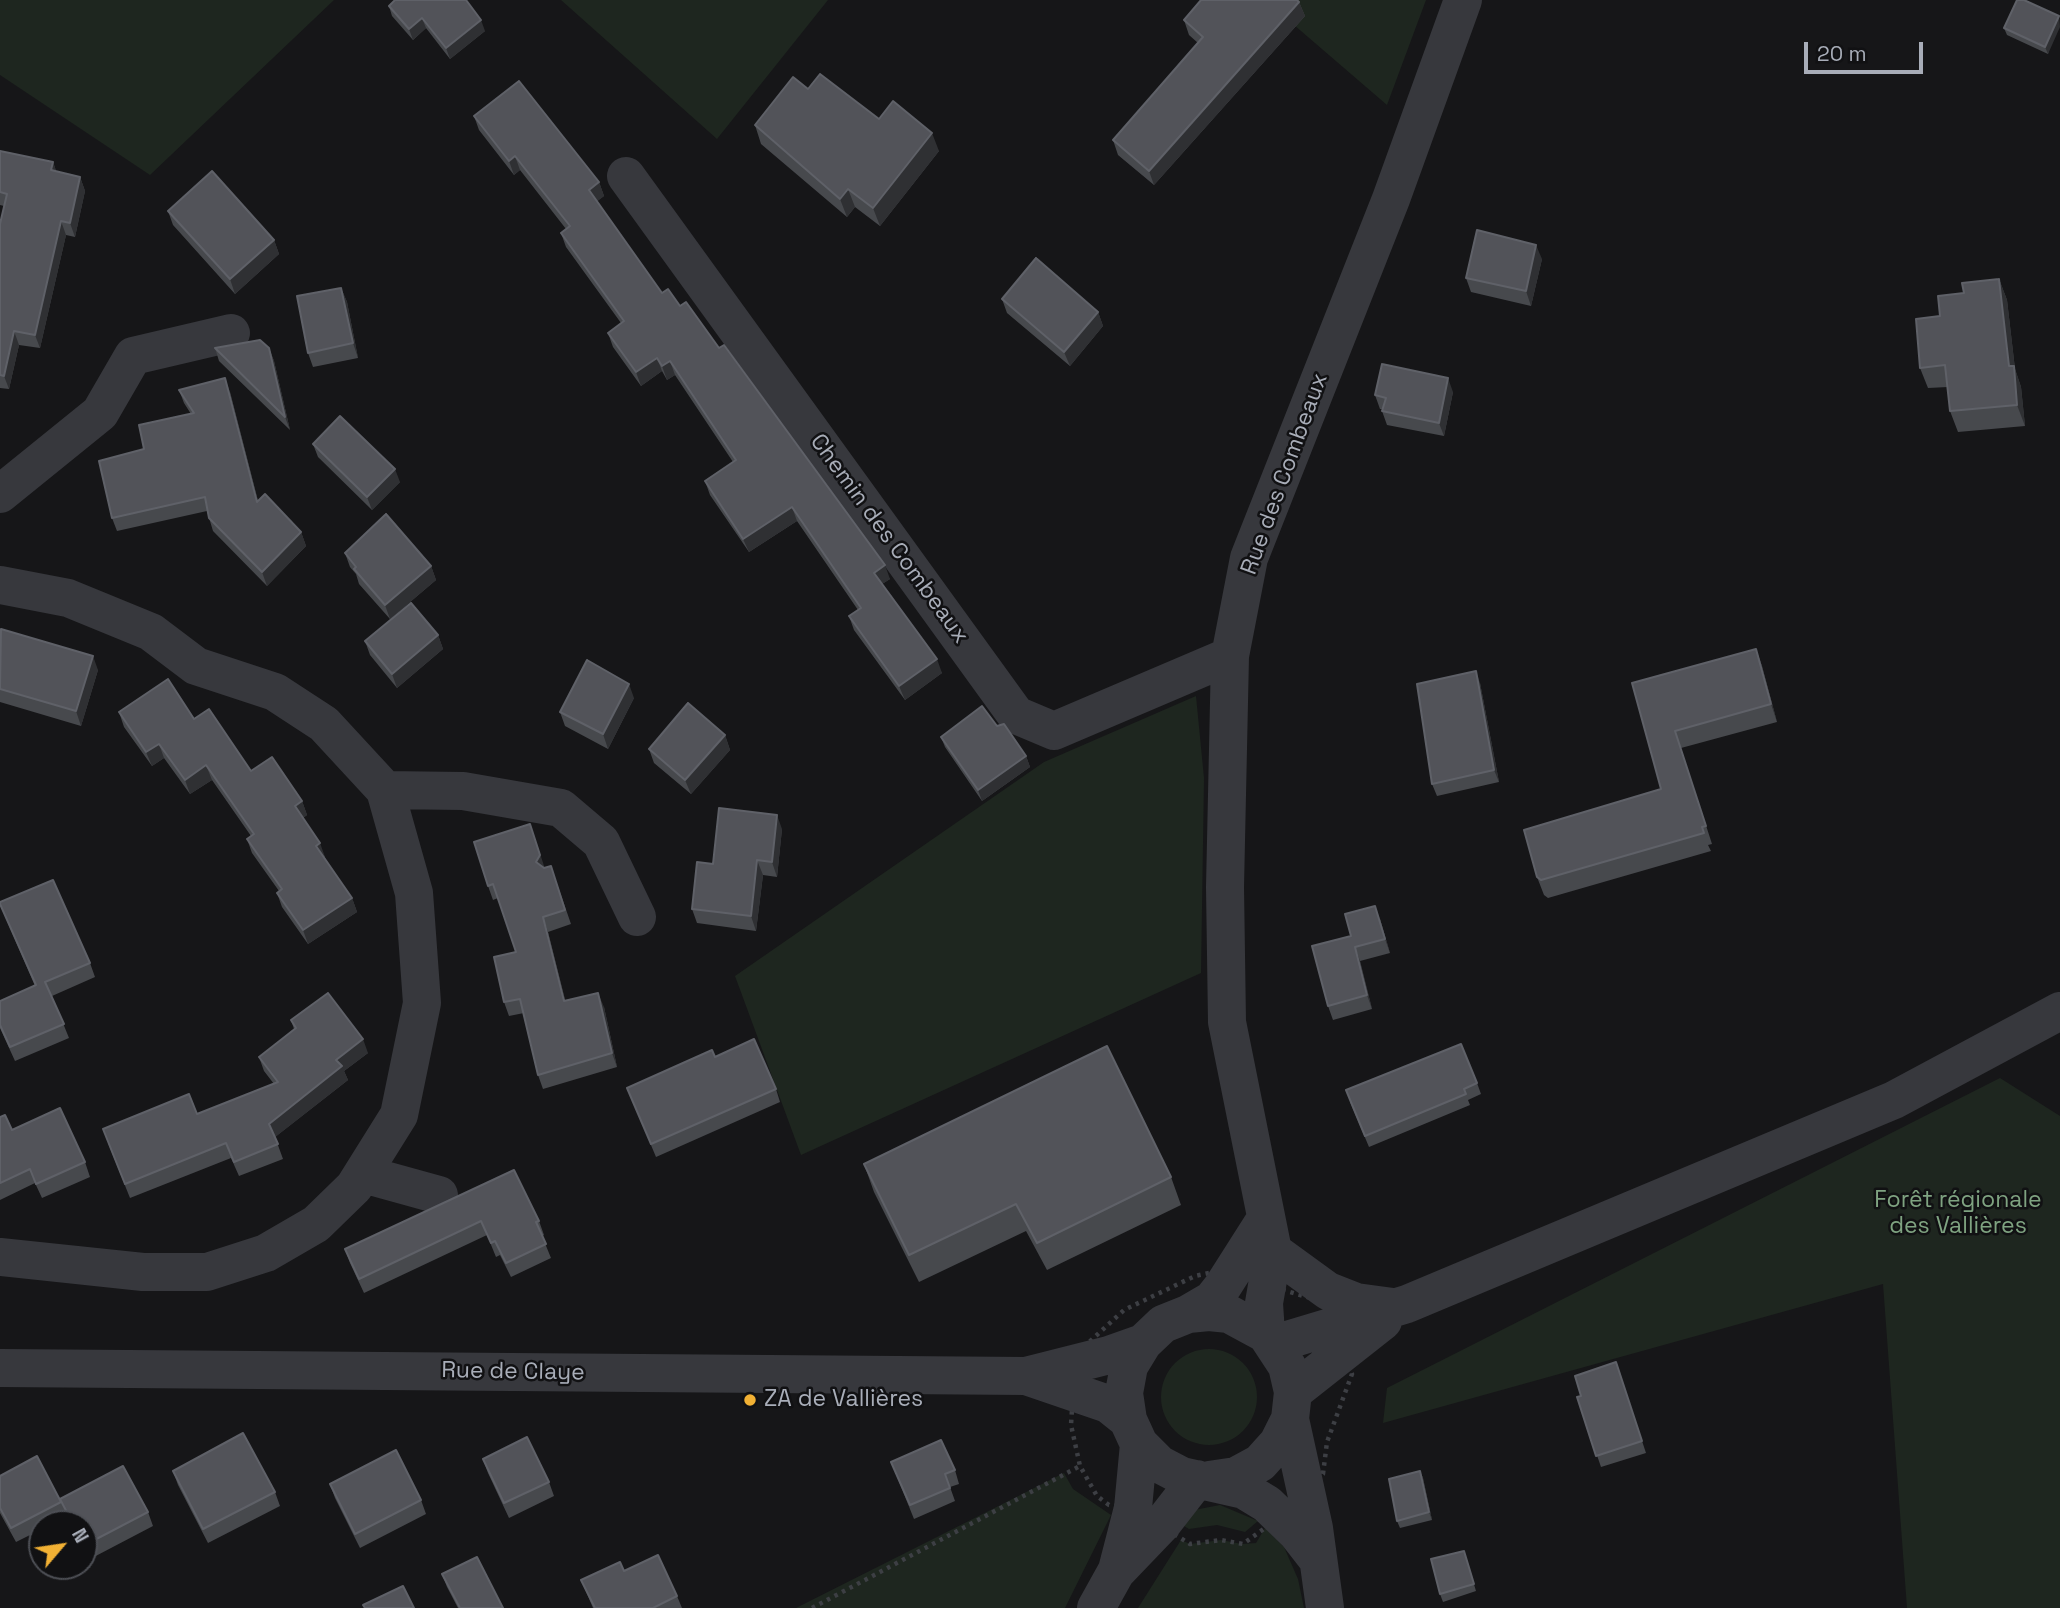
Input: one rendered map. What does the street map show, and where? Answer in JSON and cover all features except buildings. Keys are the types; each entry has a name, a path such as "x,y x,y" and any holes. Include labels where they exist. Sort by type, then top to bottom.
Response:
{"street":[{"name":"Rue des Combeaux","path":"1270,1339 1263,1318 1260,1256 1227,1022 1225,887 1230,656 1249,558 1391,199 1463,0"},
{"name":"Chemin des Combeaux","path":"626,176 1016,715 1054,731 1230,656"},
{"path":"0,494 100,413 133,356 231,333"},
{"path":"0,585 68,598 151,632 196,666 275,692 324,724 385,790 414,893 422,1003 399,1115 354,1187 316,1224 267,1253 207,1272 143,1272 0,1257"},
{"path":"385,790 463,791 561,808 601,842 637,917"},
{"path":"1096,1608 1147,1516 1203,1479 1236,1476 1259,1463 1278,1443 1291,1405 1342,1338 1401,1306 1894,1101 2060,1011"},
{"path":"363,1174 439,1195"},
{"path":"1147,1516 1124,1393 1129,1366 1143,1343 1163,1324 1212,1300 1260,1256 1328,1291 1356,1302 1401,1306"},
{"path":"1188,1314 1209,1311 1229,1314 1270,1339 1287,1366 1291,1405 1293,1502 1318,1560 1325,1608"},
{"path":"1270,1339 1342,1338"},
{"path":"1078,1376 1110,1355 1143,1343"},
{"name":"Rue de Claye","path":"0,1367 1078,1376 1133,1432"},
{"path":"1133,1432 1158,1464 1182,1476 1293,1502"}],"path":[{"path":"1260,1256 1348,1309 1342,1338 1352,1374 1327,1442 1323,1474 1242,1544 1221,1540 1189,1544 1147,1516 1110,1505 1097,1496 1080,1466 1071,1425 1078,1376 1086,1345 1124,1310 1195,1276 1260,1256"},
{"path":"812,1608 1080,1466"}],"green space":[{"path":"0,0 334,0 150,175 0,75"},
{"path":"561,0 828,0 717,139"},
{"path":"1265,0 1426,0 1387,105"},
{"path":"1196,696 1204,778 1201,973 801,1155 735,976 1044,762"},
{"name":"Forêt régionale des Vallières","path":"2000,1078 2060,1116 2060,1608 1907,1608 1883,1284 1383,1423 1387,1388"},
{"path":"1209,1349 1227,1353 1243,1363 1253,1379 1257,1397 1253,1415 1243,1431 1227,1441 1209,1445 1191,1441 1175,1431 1165,1415 1161,1397 1165,1379 1175,1363 1191,1353"},
{"path":"1064,1473 1073,1489 1111,1515 1065,1608 796,1608"},
{"path":"1220,1505 1258,1521 1245,1532 1217,1525 1189,1529 1179,1523 1189,1511"},
{"path":"1265,1528 1284,1547 1298,1579 1304,1608 1138,1608 1181,1540 1190,1544 1221,1540 1242,1544 1256,1543"}],"place":[{"name":"ZA de Vallières","path":"750,1400"}]}
